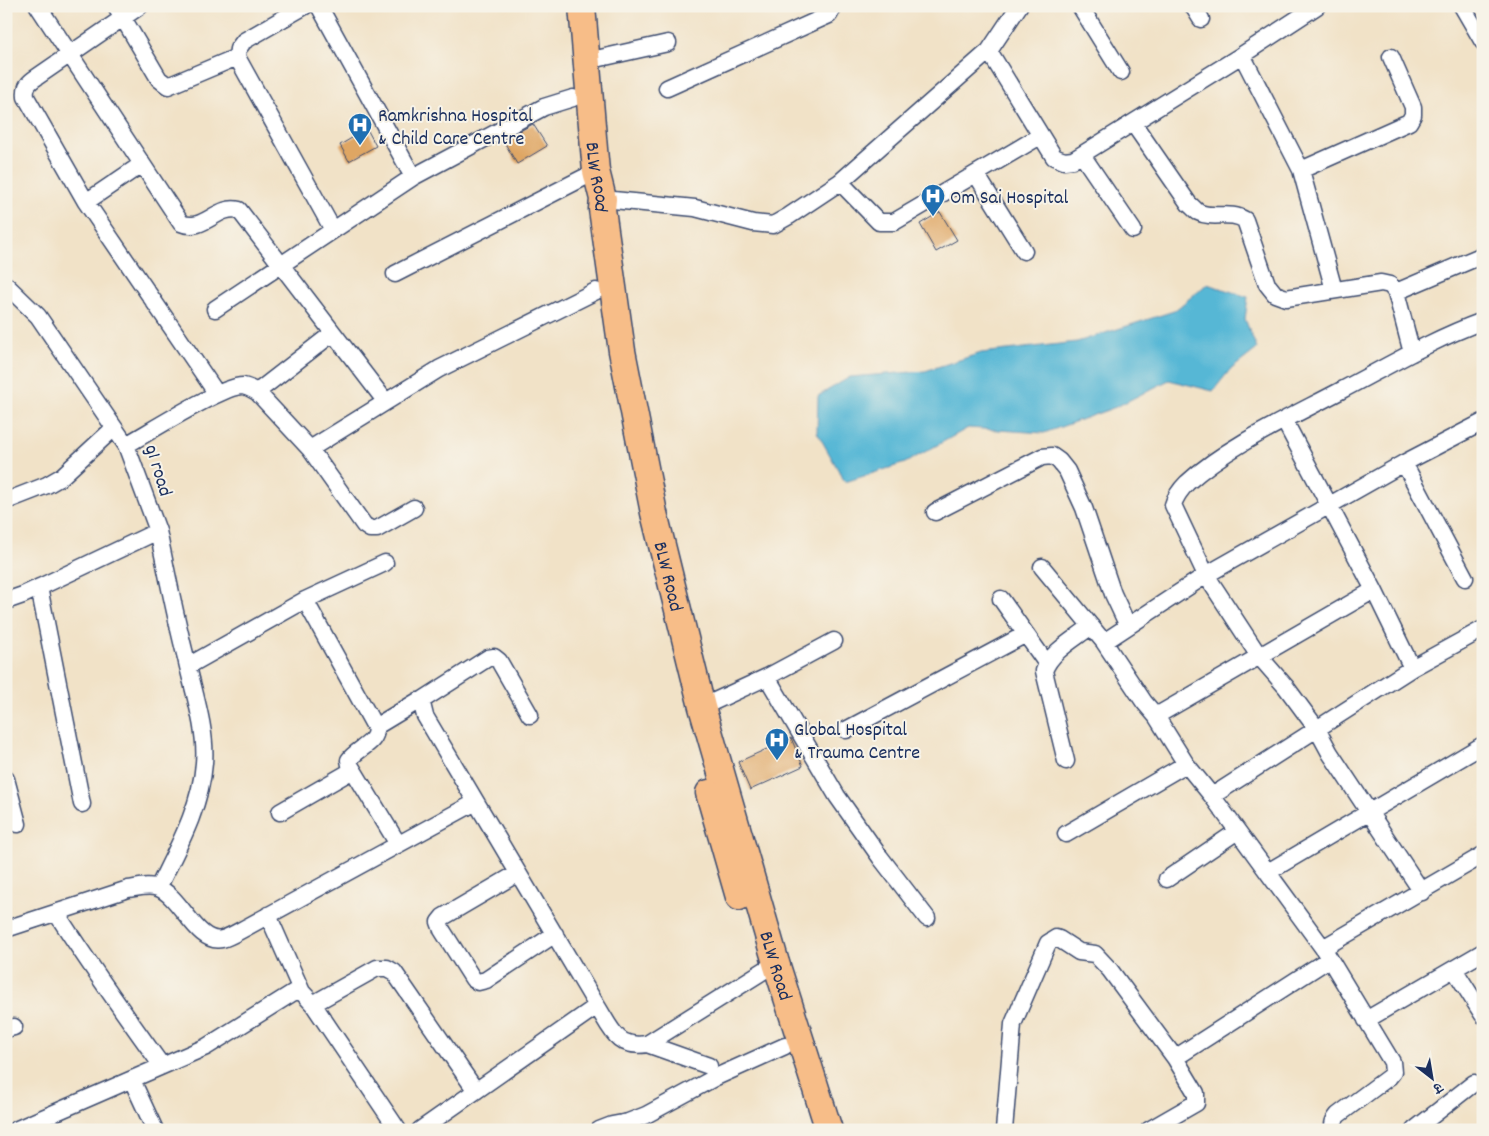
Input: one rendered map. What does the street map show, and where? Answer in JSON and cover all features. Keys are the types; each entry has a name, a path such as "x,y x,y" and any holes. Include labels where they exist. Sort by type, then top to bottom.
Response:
{"main road":[{"path":"567,6 573,98 586,143 583,178 634,485 689,719 724,850 769,967 785,1046 811,1130"},
{"name":"BLW Road","path":"583,6 587,61 586,143 603,199 600,278 622,351 654,513 769,967 830,1130"}],"street":[{"path":"38,6 181,223 188,226 197,225 225,210 233,208 239,210 386,402"},
{"path":"140,6 120,12 69,54 27,84 26,97 86,202 217,394"},
{"path":"305,6 244,41 238,50 237,57 333,230"},
{"path":"319,6 413,177"},
{"path":"667,88 829,15 834,6"},
{"path":"603,199 694,208 753,223 773,225 790,216 840,182 989,52 1018,6"},
{"path":"1080,6 1121,72"},
{"path":"989,52 1054,157 1064,162 1082,155 1317,6"},
{"path":"1462,6 1483,42"},
{"path":"120,12 159,79 168,86 237,57"},
{"path":"587,61 668,43"},
{"path":"1242,55 1301,170 1334,290"},
{"path":"1301,170 1409,122 1413,115 1413,107 1391,58"},
{"path":"215,309 413,177 544,107 573,98"},
{"path":"1133,123 1189,204 1199,212 1238,216 1245,220 1267,284 1274,294 1286,298 1381,283 1390,285 1396,292 1412,353"},
{"path":"840,182 879,222 894,222 1040,136"},
{"path":"1082,155 1133,230"},
{"path":"86,202 142,164"},
{"path":"976,174 1024,251"},
{"path":"395,274 583,178"},
{"path":"1396,292 1483,255"},
{"path":"310,449 439,369 600,278"},
{"path":"6,286 38,316 126,445"},
{"path":"1422,892 1368,812 1317,729 1286,687 1259,656 1206,575 1173,505 1186,484 1224,455 1284,420 1412,353 1483,321"},
{"path":"333,333 258,392 310,449 364,525 370,529 377,529 414,508"},
{"name":"g1 road","path":"158,888 189,821 200,790 204,762 203,740 158,531 126,445 217,394 242,386 258,392"},
{"path":"1284,420 1374,590 1412,668"},
{"path":"1104,642 1206,575 1404,463 1483,422"},
{"path":"6,502 47,485 60,477 114,428"},
{"path":"935,512 1042,457 1052,456 1067,470 1084,508 1113,594 1128,626"},
{"path":"1404,463 1465,578"},
{"path":"6,601 158,531"},
{"path":"188,666 305,600 385,563"},
{"path":"1042,567 1104,642 1144,702 1156,716 1186,764 1212,796 1236,832 1268,872 1326,953 1392,1062 1393,1072 1389,1077 1338,1115 1334,1120 1333,1126 1335,1130"},
{"path":"39,587 82,804"},
{"path":"1156,716 1374,590"},
{"path":"1001,599 1047,664"},
{"path":"305,600 376,727 376,738 352,755 349,760 353,770 398,844"},
{"path":"1066,761 1044,672 1052,657 1091,626"},
{"path":"1212,796 1412,668 1483,629"},
{"path":"846,730 1026,634"},
{"path":"702,707 767,677 834,641"},
{"path":"530,715 499,661 494,657 488,658 424,699 422,704 425,716 618,1039 626,1044 635,1046 646,1044 769,967"},
{"path":"767,677 837,796 880,857 927,918"},
{"path":"376,727 418,701"},
{"path":"1268,872 1483,745"},
{"path":"1066,834 1186,764"},
{"path":"280,812 353,770"},
{"path":"6,779 18,824"},
{"path":"6,929 144,886 158,888 176,901 203,934 211,938 221,939 476,802"},
{"path":"1167,879 1236,832"},
{"path":"1175,1058 1326,953 1483,855"},
{"path":"518,873 443,917 439,922 442,930 473,979 478,982 486,980 555,934"},
{"path":"57,914 88,963 162,1066"},
{"path":"268,915 302,992 313,1004 398,1130"},
{"path":"1004,1130 1013,1024 1048,943 1056,938 1059,938 1079,952 1095,954 1110,970 1175,1058 1196,1093 1196,1103 1149,1130"},
{"path":"1366,1020 1483,952"},
{"path":"313,1004 377,968 387,968 394,972 476,1091"},
{"path":"1454,969 1483,1015"},
{"path":"16,1130 50,1123 132,1080 206,1047 294,992 302,992"},
{"path":"420,1130 597,1006"},
{"path":"646,1044 709,1066"},
{"path":"599,1130 646,1115 716,1077 785,1046"},
{"path":"132,1080 155,1130"},
{"path":"1414,1130 1474,1083"}],"water":[{"path":"1207,284 1248,297 1245,319 1257,349 1229,371 1213,391 1169,380 1116,407 1044,433 968,428 905,463 845,482 817,432 818,396 850,377 925,371 981,353 1077,342 1174,311"}],"building":[{"path":"533,124 547,146 517,164 503,140"},
{"path":"367,129 376,146 349,161 340,145"},
{"path":"940,212 957,240 936,252 920,224"},
{"path":"791,738 803,766 750,790 738,762"}],"place":[{"name":"Ramkrishna Hospital & Child Care Centre","path":"360,146"},
{"name":"Om Sai Hospital","path":"933,217"},
{"name":"Global Hospital & Trauma Centre","path":"777,761"}]}
